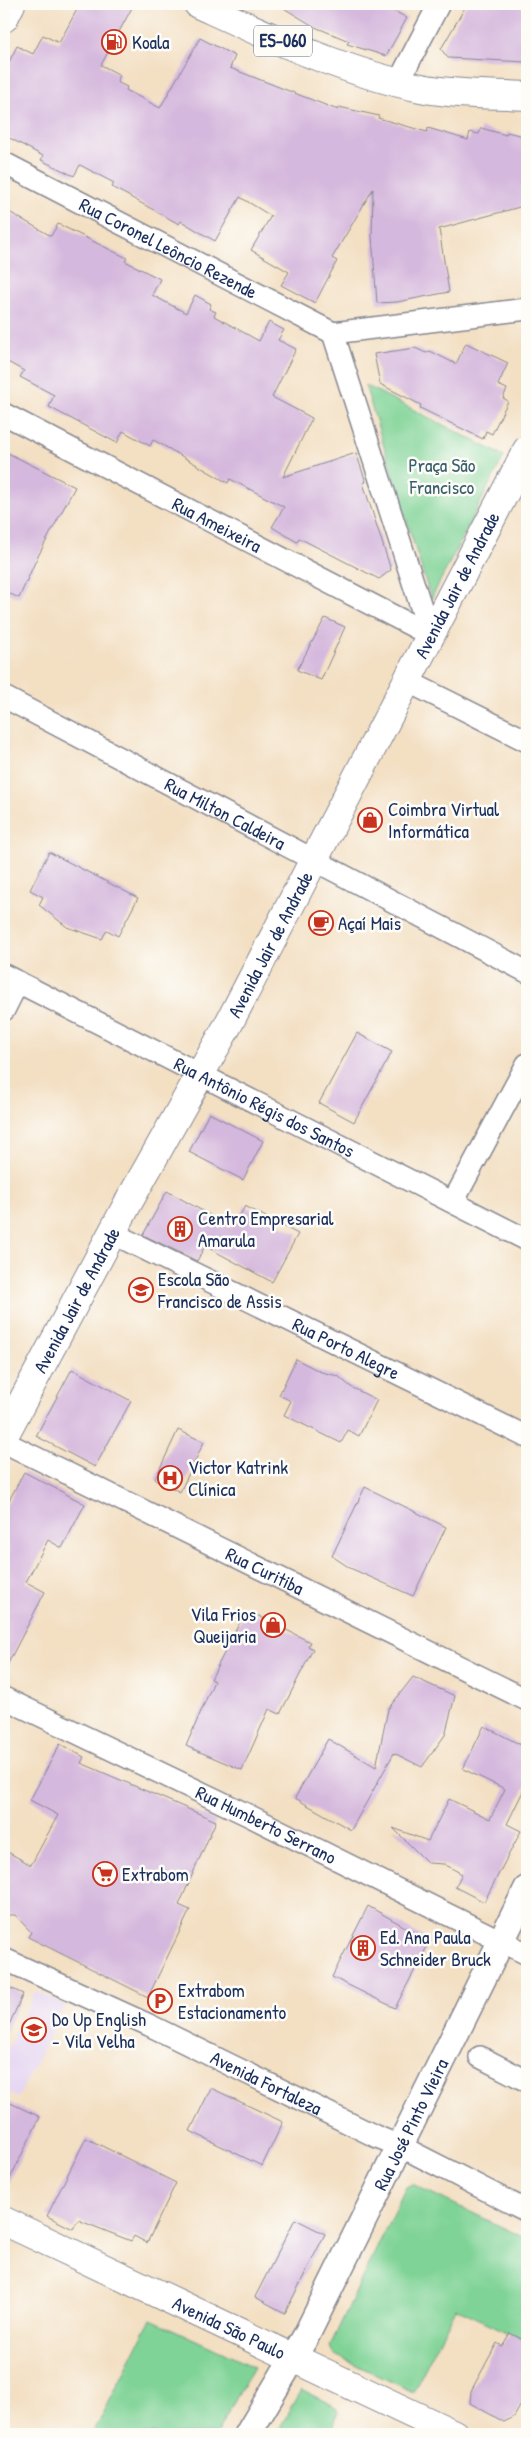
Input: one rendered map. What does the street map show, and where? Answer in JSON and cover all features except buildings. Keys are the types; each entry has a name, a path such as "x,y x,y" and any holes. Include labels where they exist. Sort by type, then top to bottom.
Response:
{"main road":[{"path":"4,18 11,4"},
{"name":"ES-060","path":"212,7 329,60 398,82 451,92 527,96"},
{"name":"Avenida Jair de Andrade","path":"4,1436 112,1233 202,1074 408,682 430,635 527,450"},
{"name":"Avenida São Paulo","path":"4,2221 454,2434"}],"street":[{"path":"398,82 439,4"},
{"name":"Rua Coronel Leôncio Rezende","path":"4,163 333,333"},
{"path":"430,635 333,333 527,309"},
{"name":"Rua Ameixeira","path":"4,414 430,635"},
{"path":"408,682 527,741"},
{"name":"Rua Milton Caldeira","path":"4,697 527,972"},
{"path":"4,1010 11,978"},
{"name":"Rua Antônio Régis dos Santos","path":"11,978 527,1240"},
{"path":"453,1202 527,1064"},
{"name":"Rua Porto Alegre","path":"112,1233 527,1437"},
{"name":"Rua Curitiba","path":"4,1442 527,1700"},
{"name":"Rua Humberto Serrano","path":"4,1698 250,1816 527,1954"},
{"name":"Rua José Pinto Vieira","path":"248,2434 294,2359 527,1889"},
{"name":"Avenida Fortaleza","path":"4,1959 148,2025 400,2146 527,2211"},
{"path":"480,2057 527,2080"}],"shaded area":[{"name":"Do Up English - Vila Velha","path":"35,1991 65,2005 18,2098 4,2091 4,2056"}],"green space":[{"name":"Praça São Francisco","path":"365,385 504,456 431,599"},
{"path":"412,2184 527,2239 527,2333 524,2340 456,2308 413,2392 333,2354 330,2346 406,2187"},
{"path":"151,2319 254,2367 216,2434 93,2434"},
{"path":"302,2390 338,2408 332,2434 276,2434"}],"place":[{"name":"Koala","path":"114,42"},
{"name":"Coimbra Virtual Informática","path":"370,820"},
{"name":"Açaí Mais","path":"321,923"},
{"name":"Centro Empresarial Amarula","path":"180,1229"},
{"name":"Escola São Francisco de Assis","path":"141,1290"},
{"name":"Victor Katrink Clínica","path":"170,1478"},
{"name":"Vila Frios Queijaria","path":"273,1625"},
{"name":"Extrabom","path":"105,1874"},
{"name":"Ed. Ana Paula Schneider Bruck","path":"363,1948"},
{"name":"Extrabom Estacionamento","path":"160,2001"},
{"name":"Do Up English - Vila Velha","path":"34,2030"}]}
